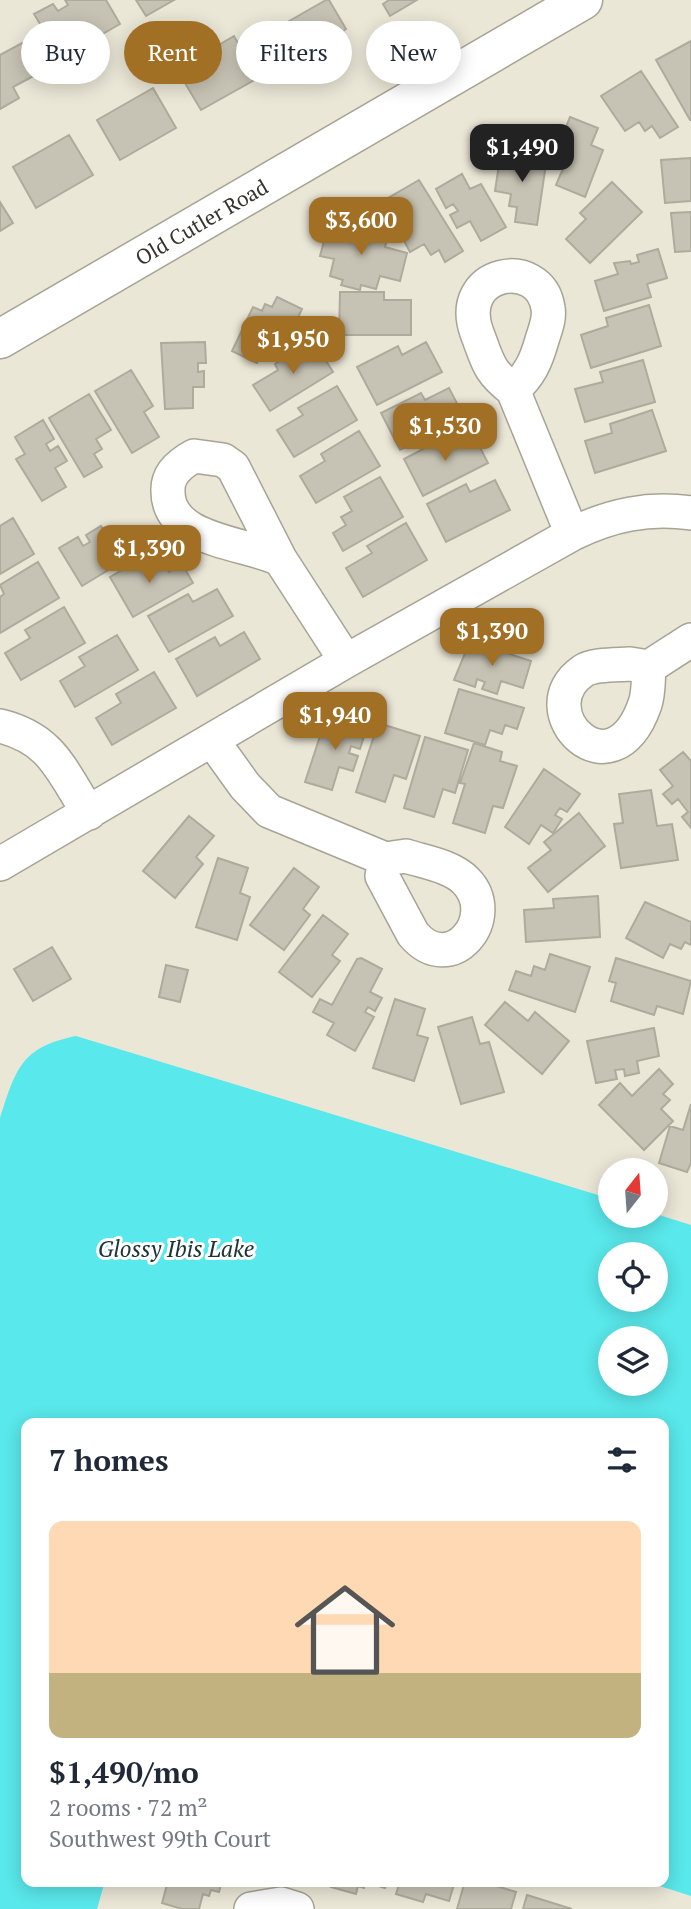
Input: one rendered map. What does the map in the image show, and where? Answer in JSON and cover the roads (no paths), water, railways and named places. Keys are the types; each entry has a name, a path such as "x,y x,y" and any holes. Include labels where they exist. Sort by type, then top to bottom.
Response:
{"street":[{"name":"Old Cutler Road","path":"0,339 583,0"},
{"path":"513,390 572,534"},
{"path":"0,864 346,661 572,534 602,520 625,514 655,510 691,513"},
{"path":"279,559 346,661"},
{"path":"649,667 691,640"},
{"path":"0,726 33,737 47,748 89,813"},
{"path":"212,740 250,794 269,811 385,859"},
{"path":"251,1909 281,1904 297,1909"}],"water":[{"name":"Glossy Ibis Lake","path":"76,1036 598,1195 598,1228 668,1228 668,1218 691,1225 691,1896 663,1887 669,1887 669,1418 21,1418 21,1887 103,1887 97,1909 0,1909 0,1118 17,1073 32,1054 43,1047"}]}
